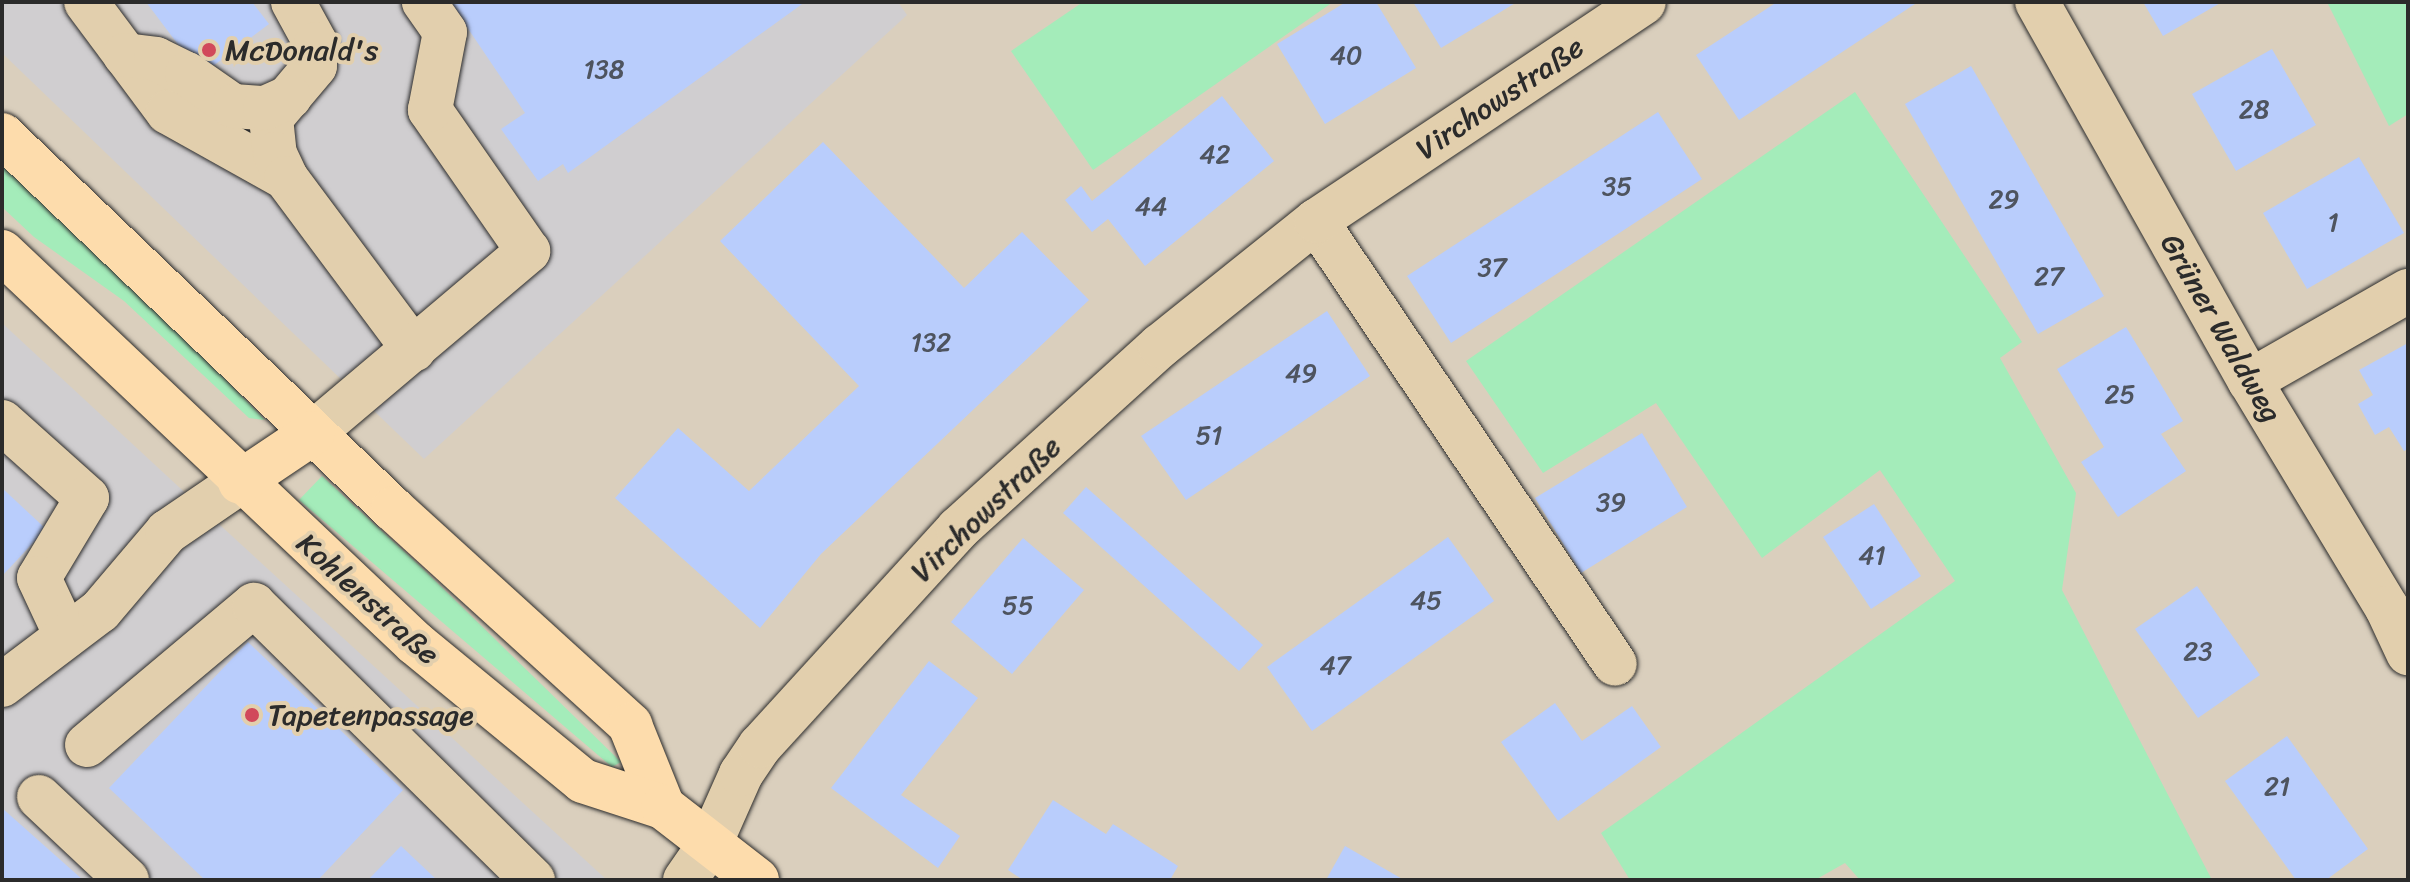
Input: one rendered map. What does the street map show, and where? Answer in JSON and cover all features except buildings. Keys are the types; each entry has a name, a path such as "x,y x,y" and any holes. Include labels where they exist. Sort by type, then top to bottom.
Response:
{"main road":[{"name":"Kohlenstraße","path":"2,135 313,433 630,725 663,807"},
{"name":"Kohlenstraße","path":"2,252 240,482 415,643 583,781 663,807 757,880"},
{"path":"240,482 313,433"}],"street":[{"path":"86,2 168,112 286,178"},
{"path":"293,2 316,44 315,66 271,118 275,154 286,178 414,350"},
{"path":"313,433 528,251 430,110 445,32 424,2"},
{"name":"Virchowstraße","path":"685,880 710,844 741,774 760,746 958,529 1160,346 1316,221 1644,2"},
{"name":"Grüner Waldweg","path":"2037,2 2250,381 2387,608 2408,653"},
{"path":"125,55 156,59 187,74 233,106 265,108 290,97"},
{"path":"1316,221 1615,664"},
{"path":"2250,381 2408,291"},
{"path":"2,422 87,498 39,578 66,636"},
{"path":"2,685 100,611 167,532 240,482"},
{"path":"87,745 254,605 533,880"},
{"path":"39,797 127,880"}],"shaded area":[{"path":"2,2 898,2 907,15 424,459 2,53"},
{"path":"2,323 208,514 607,880 2,880"}],"green space":[{"path":"1083,2 1333,2 1093,170 1011,51"},
{"path":"2327,2 2408,2 2408,114 2389,126"},
{"path":"1855,92 2022,342 2000,358 2076,493 2062,590 2212,880 1860,880 1845,863 1815,880 1630,880 1601,833 1955,581 1880,470 1762,558 1656,403 1543,473 1466,361"},
{"path":"2,166 141,293 265,420 249,418 124,301 34,237 2,207"},
{"path":"322,476 420,566 621,762 612,767 299,500"}],"place":[{"name":"McDonald's","path":"209,50"},
{"name":"Tapetenpassage","path":"252,715"}]}
